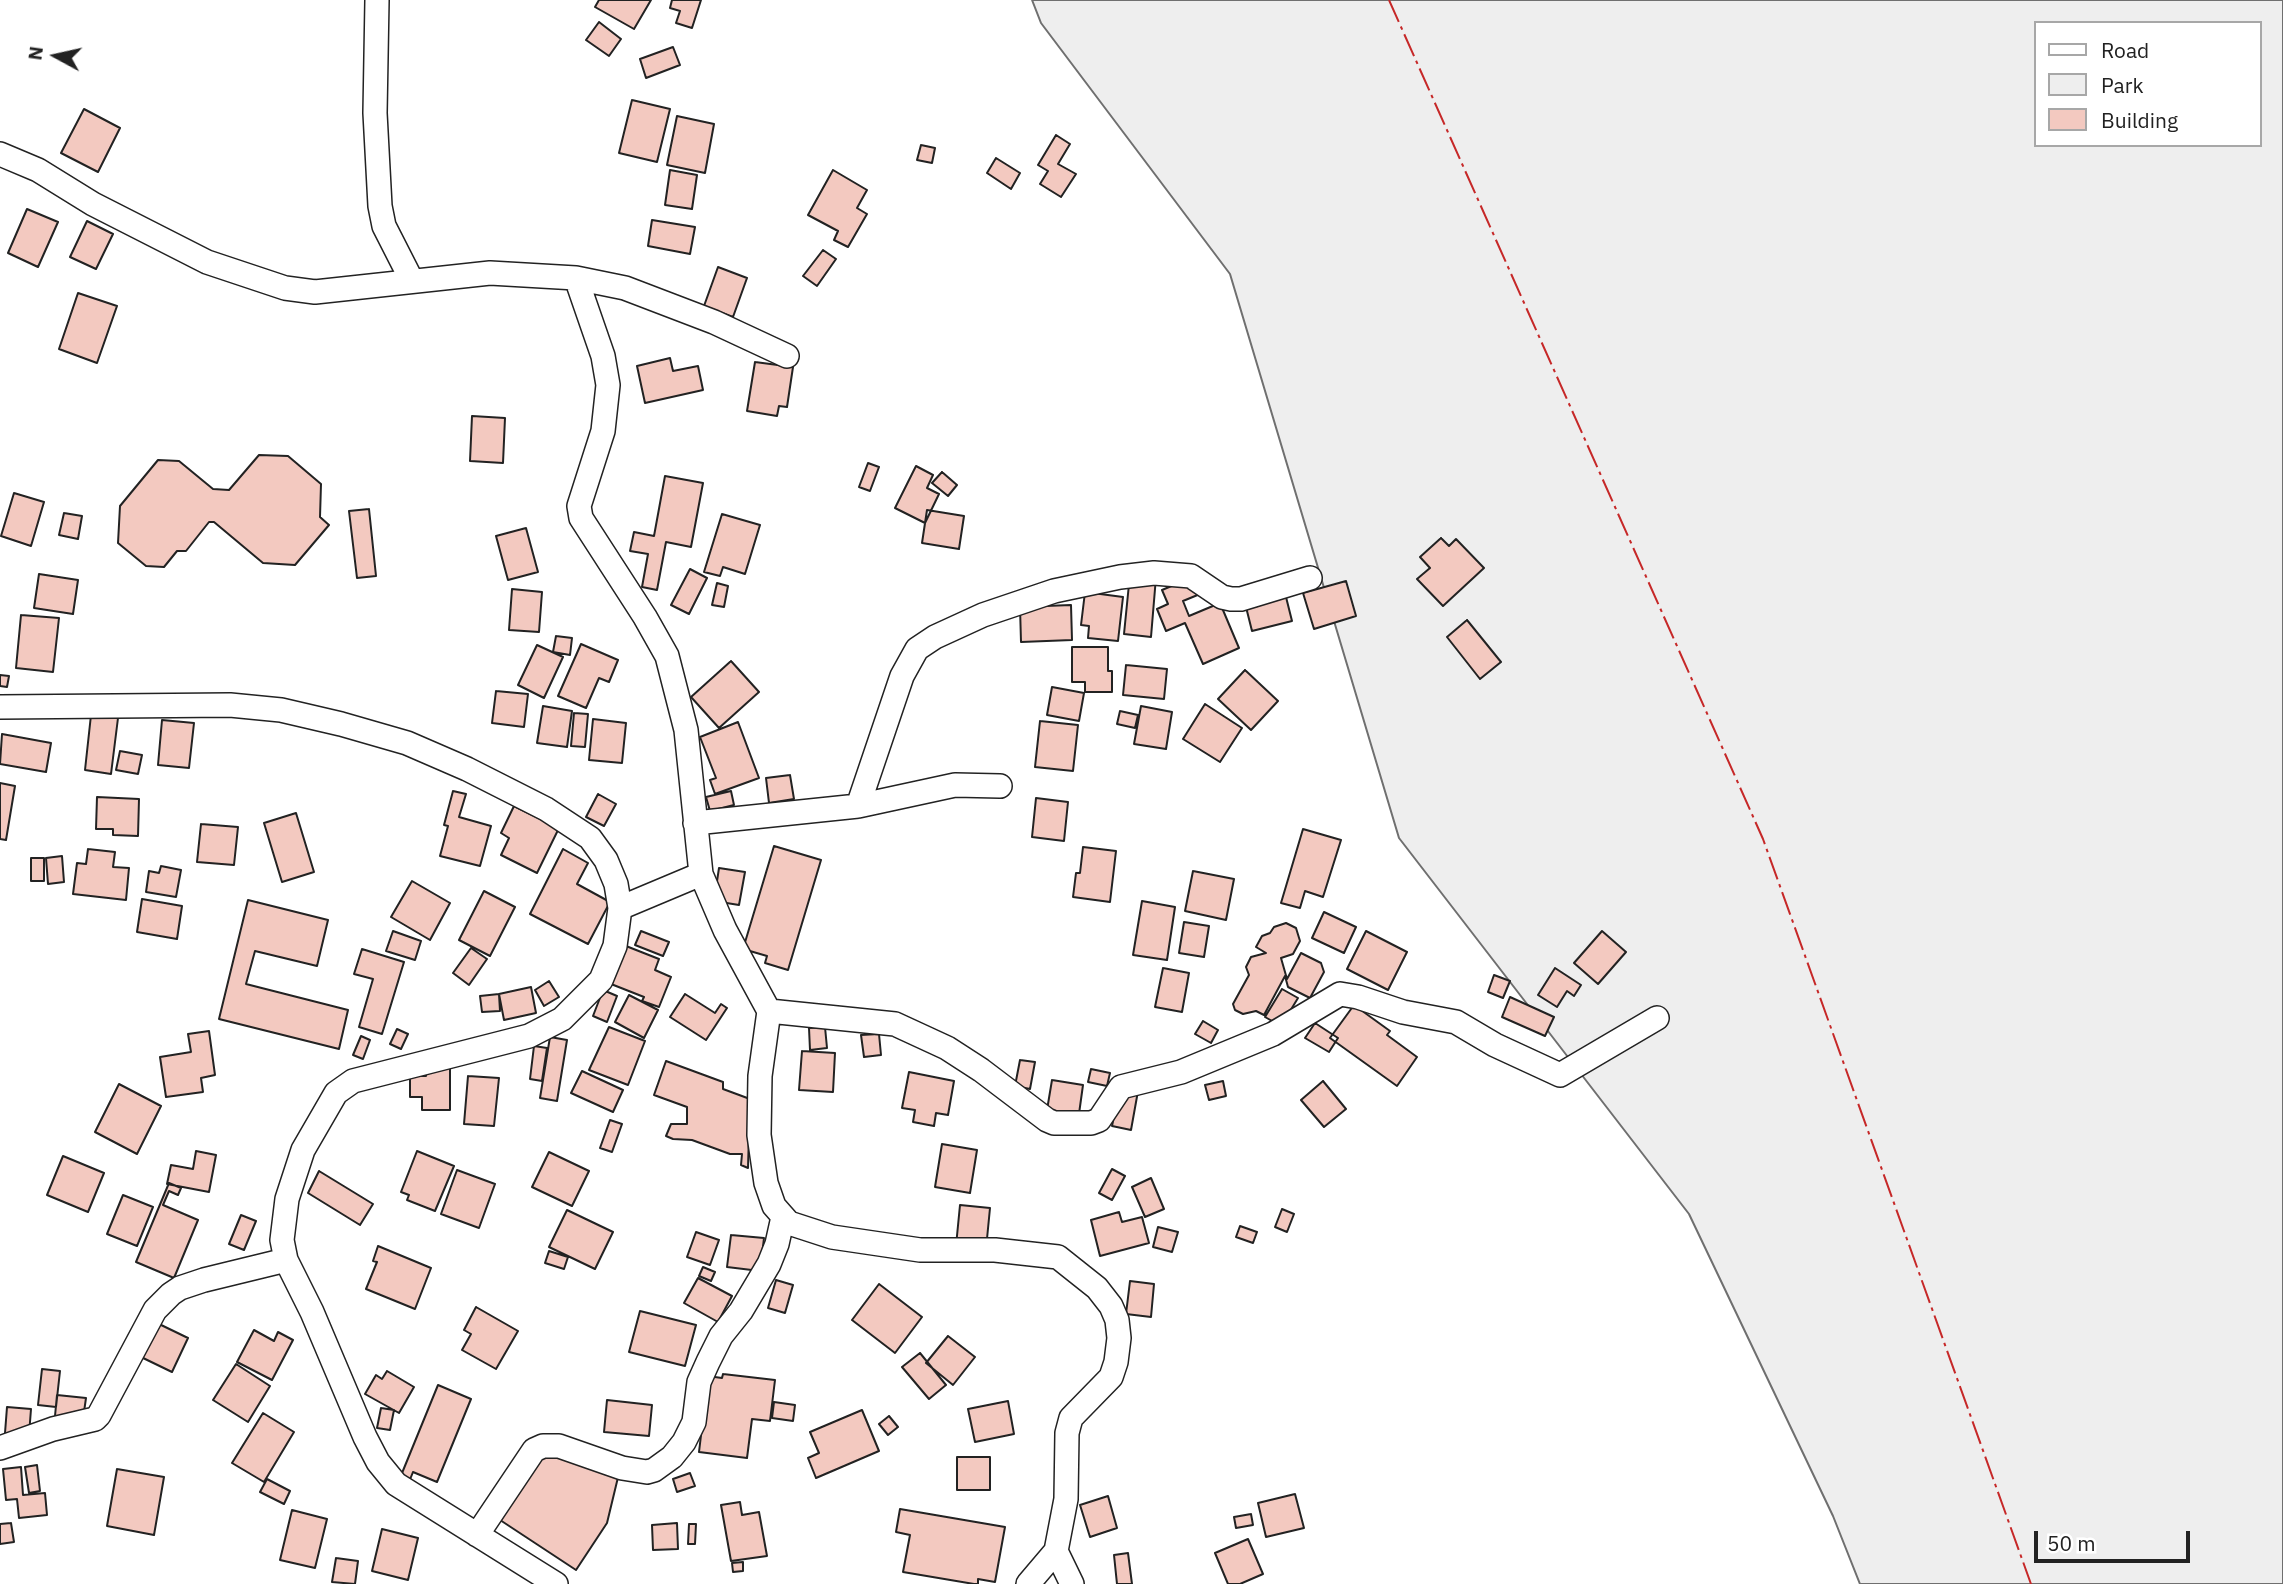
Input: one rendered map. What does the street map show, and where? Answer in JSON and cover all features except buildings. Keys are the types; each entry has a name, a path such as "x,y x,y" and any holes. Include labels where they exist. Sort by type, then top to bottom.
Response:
{"street":[{"path":"377,0 374,32 375,113 380,206 384,226 412,281"},
{"path":"0,154 38,170 147,233 207,262 285,288 315,292 490,273 576,278 625,288 714,322 787,356"},
{"path":"576,278 603,356 608,385 603,430 579,506 581,518 667,656 686,730 701,874 725,930 769,1011 760,1076 759,1136 766,1183 774,1206 783,1217 798,1227 832,1237 920,1250 995,1250 1058,1257 1097,1288 1111,1306 1117,1320 1119,1338 1111,1377 1071,1418 1067,1433 1066,1499 1056,1551 1028,1584"},
{"path":"858,806 902,676 917,649 935,637 983,615 1054,591 1120,577 1154,573 1191,576 1222,597 1231,599 1241,599 1310,578"},
{"path":"0,707 243,706 281,710 407,743 467,769 535,804 590,838 606,860 616,884 620,908 614,946 601,980 562,1019 529,1036 353,1081 336,1093 303,1150 288,1199 282,1240 286,1260 312,1311 378,1462 396,1484 555,1584"},
{"path":"695,823 858,806 955,785 1000,786"},
{"path":"620,908 701,874"},
{"path":"769,1011 895,1024 947,1048 1047,1120 1054,1123 1091,1124 1100,1120 1116,1091 1126,1084 1157,1080 1181,1072 1273,1034 1340,994 1403,1012 1457,1022 1495,1045 1560,1075 1657,1018"},
{"path":"477,1535 534,1450 543,1446 559,1446 622,1468 648,1472 672,1457 684,1442 694,1422 699,1382 708,1362 721,1336 741,1311 769,1264 783,1217"},
{"path":"0,1448 52,1429 94,1419 99,1415 155,1310 171,1294 204,1280 286,1260"},
{"path":"1056,1551 1072,1584"}],"green space":[{"path":"1032,0 2283,0 2283,1584 1860,1584 1833,1516 1689,1214 1399,838 1230,274 1041,23"}],"power":[{"path":"1389,0 1763,839 2031,1584"}]}
